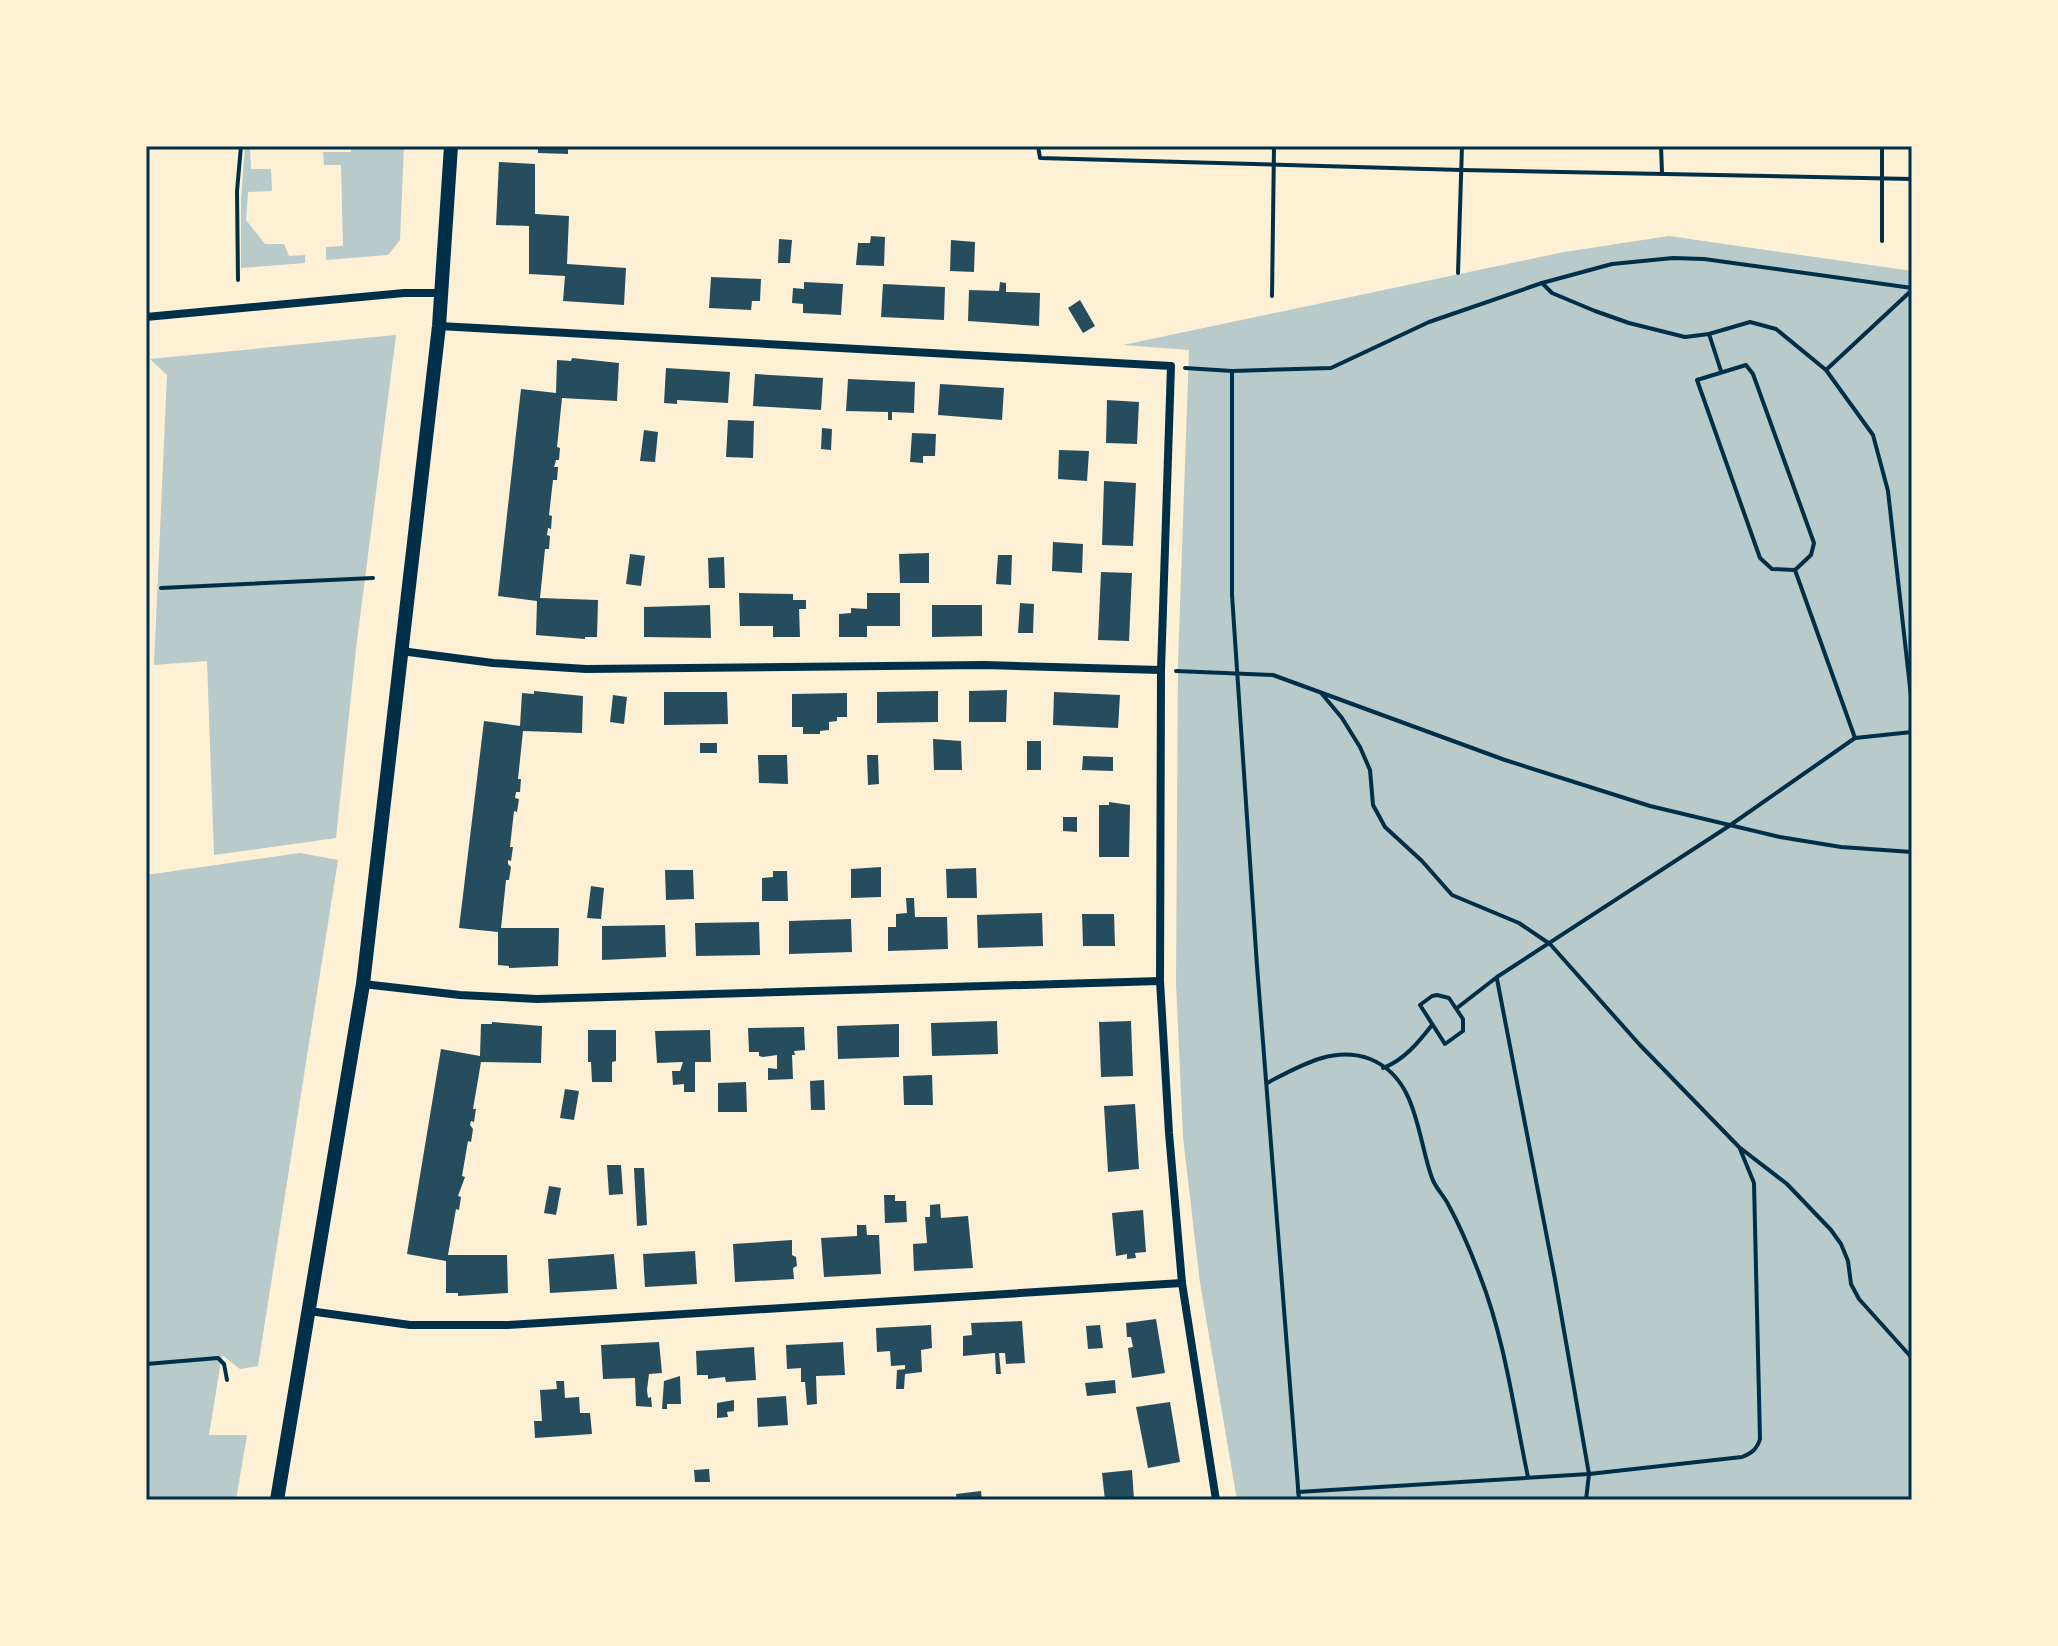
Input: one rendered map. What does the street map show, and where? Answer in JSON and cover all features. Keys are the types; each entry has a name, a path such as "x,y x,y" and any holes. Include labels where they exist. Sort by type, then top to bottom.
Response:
{"street":[{"path":"277,1500 363,984 443,293 451,146"},
{"path":"146,317 404,293 443,293"},
{"path":"439,326 1171,366 1161,670 1160,981 1182,1283 1216,1500"},
{"path":"401,651 493,663 586,669 985,665 1161,670"},
{"path":"363,984 460,995 537,999 1160,981"},
{"path":"309,1311 410,1325 507,1325 1182,1283"}],"path":[{"path":"238,280 237,191 241,146"},
{"path":"1038,146 1040,158 1912,179"},
{"path":"1272,296 1274,146"},
{"path":"1458,273 1462,146"},
{"path":"1661,146 1662,173"},
{"path":"1882,146 1882,241"},
{"path":"1185,368 1232,371 1331,368 1429,322 1542,283 1612,264 1673,258 1704,259 1912,289"},
{"path":"1542,283 1552,293 1629,323 1685,337 1709,334 1750,322 1776,329 1826,370 1873,435 1888,491 1912,705"},
{"path":"1826,370 1912,289"},
{"path":"1709,334 1721,371"},
{"path":"1746,365 1753,374 1814,543 1811,555 1795,570 1772,569 1760,558 1697,380 1721,371 1746,365"},
{"path":"1232,371 1232,595 1299,1500"},
{"path":"1795,570 1855,738"},
{"path":"161,588 373,578"},
{"path":"1174,671 1273,675 1505,760 1650,806 1729,826 1841,847 1912,852"},
{"path":"1322,694 1360,747 1370,770 1373,805 1385,827 1422,861 1452,895 1519,923 1550,944 1639,1044 1739,1147 1787,1184 1831,1230 1848,1261 1851,1284 1859,1299 1912,1358"},
{"path":"1457,1008 1497,977 1729,826 1855,738 1912,732"},
{"path":"1497,977 1589,1474 1586,1500"},
{"path":"1437,995 1449,998 1457,1008 1463,1019 1463,1031 1445,1044 1420,1005 1437,995"},
{"path":"1383,1068 1404,1055 1432,1024"},
{"path":"1266,1083 1314,1059 1340,1055 1372,1060 1398,1082 1410,1100 1433,1181 1449,1205 1481,1277 1502,1353 1528,1477"},
{"path":"1298,1492 1589,1474 1742,1457 1758,1447 1754,1183 1739,1147"},
{"path":"146,1364 218,1358 224,1364 227,1380"}],"shaded area":[{"path":"245,146 250,146 251,169 271,169 272,191 248,192 246,220 265,244 284,244 289,256 305,255 305,263 241,268"},
{"path":"351,146 404,146 400,240 388,255 326,260 326,247 343,246 341,165 324,165 323,152 351,152"},
{"path":"1669,236 1912,271 1912,1500 1237,1500 1200,1283 1183,1137 1176,983 1178,663 1189,350 1123,345 1564,252"},
{"path":"396,335 356,649 336,838 214,855 207,661 154,665 167,375 150,359"},
{"path":"300,853 338,860 258,1366 240,1369 222,1355 209,1435 247,1435 236,1500 146,1500 146,875"}],"building":[{"path":"538,146 568,146 568,154 538,153"},
{"path":"499,162 535,164 535,214 569,216 567,264 626,268 624,305 563,301 565,276 529,274 529,226 496,225"},
{"path":"871,236 885,237 884,266 856,265 858,243 870,243"},
{"path":"779,239 792,240 790,263 778,263"},
{"path":"951,240 975,242 974,272 950,271"},
{"path":"711,277 761,279 760,301 752,301 751,310 709,308"},
{"path":"804,282 843,284 841,315 803,313 803,304 792,303 793,288 804,289"},
{"path":"1000,282 1006,283 1006,292 1040,293 1039,326 968,321 969,290 999,291"},
{"path":"883,284 945,287 944,320 881,317"},
{"path":"1080,300 1095,326 1083,333 1068,308"},
{"path":"572,358 619,363 617,401 562,398 557,447 560,448 559,460 556,460 554,467 558,467 557,480 553,480 549,515 552,516 551,529 548,528 547,535 550,536 549,549 545,549 540,598 598,600 597,637 585,639 536,635 537,601 498,596 521,389 556,393 557,360 571,361"},
{"path":"666,368 730,372 728,403 677,400 677,404 664,403"},
{"path":"755,374 823,378 821,410 753,406"},
{"path":"848,379 915,382 914,413 892,412 892,420 888,420 888,412 846,411"},
{"path":"940,384 1004,388 1002,420 938,415"},
{"path":"1107,400 1139,402 1137,444 1106,443"},
{"path":"728,420 754,421 753,458 726,457"},
{"path":"822,428 832,429 831,450 821,449"},
{"path":"644,430 658,432 655,462 640,461"},
{"path":"912,433 936,434 935,456 923,456 923,463 910,462"},
{"path":"1059,450 1089,451 1087,481 1058,479"},
{"path":"1104,481 1136,483 1133,546 1102,545"},
{"path":"1053,542 1083,544 1082,573 1052,571"},
{"path":"929,553 929,583 900,583 899,554"},
{"path":"630,554 645,556 641,586 626,584"},
{"path":"998,555 1012,555 1011,585 996,584"},
{"path":"724,557 725,588 709,588 708,558"},
{"path":"1101,572 1132,573 1129,641 1098,640"},
{"path":"739,593 793,594 793,600 806,600 806,609 799,609 800,637 773,637 773,626 740,626"},
{"path":"867,593 900,593 900,626 867,626 867,637 839,637 839,614 851,613 851,608 867,609"},
{"path":"1020,603 1034,604 1033,633 1018,633"},
{"path":"710,605 711,638 644,637 644,607"},
{"path":"932,605 982,605 982,636 932,637"},
{"path":"1007,690 1006,722 969,722 969,691"},
{"path":"534,691 583,696 582,733 523,731 518,779 521,779 520,792 516,792 515,798 519,799 517,812 514,811 510,847 513,847 511,861 508,860 511,867 509,880 506,880 501,928 559,928 558,966 509,968 498,965 498,932 459,928 484,721 520,726 522,693 534,694"},
{"path":"938,691 938,722 877,723 877,692"},
{"path":"664,692 727,692 728,724 664,725"},
{"path":"1054,692 1120,695 1118,728 1053,725"},
{"path":"847,693 847,717 837,717 837,721 829,722 829,730 820,731 820,734 803,734 803,727 792,727 792,694"},
{"path":"613,695 627,697 624,724 610,722"},
{"path":"933,739 961,741 962,770 934,770"},
{"path":"1027,741 1041,741 1041,770 1027,770"},
{"path":"700,743 717,743 717,753 700,753"},
{"path":"758,755 787,755 788,784 759,783"},
{"path":"867,755 878,755 879,784 868,785"},
{"path":"1083,756 1113,757 1113,771 1082,770"},
{"path":"1109,802 1130,805 1129,857 1099,857 1099,805 1109,805"},
{"path":"1063,817 1077,817 1077,832 1063,831"},
{"path":"881,867 881,897 851,898 851,869"},
{"path":"976,868 977,898 947,898 946,869"},
{"path":"665,870 693,870 694,899 666,900"},
{"path":"773,871 787,871 788,901 762,901 762,878 773,877"},
{"path":"591,886 604,888 601,919 587,918"},
{"path":"906,898 914,898 915,917 947,917 948,949 888,951 888,927 896,927 896,914 907,913"},
{"path":"1042,913 1043,946 978,948 977,915"},
{"path":"1082,914 1114,914 1115,946 1083,946"},
{"path":"851,919 852,952 789,954 789,921"},
{"path":"759,922 760,955 696,956 695,923"},
{"path":"665,925 666,957 602,960 602,926"},
{"path":"997,1021 998,1054 932,1056 931,1023"},
{"path":"1131,1021 1133,1076 1101,1077 1099,1022"},
{"path":"481,1024 542,1026 541,1063 481,1062 473,1109 476,1109 474,1122 471,1121 470,1125 473,1129 471,1142 468,1141 462,1176 465,1177 458,1196 461,1197 459,1210 456,1209 448,1255 507,1255 508,1293 458,1296 458,1293 446,1293 446,1261 407,1254 441,1049 480,1056"},
{"path":"899,1024 899,1057 838,1059 837,1026"},
{"path":"804,1027 805,1050 794,1051 795,1055 792,1055 793,1079 768,1080 768,1068 777,1069 777,1055 763,1057 759,1056 759,1052 749,1052 748,1028"},
{"path":"588,1030 616,1030 612,1082 592,1082 591,1062 588,1062"},
{"path":"710,1030 711,1062 695,1062 695,1092 684,1092 684,1084 673,1085 672,1071 680,1071 683,1062 657,1063 655,1031"},
{"path":"932,1075 933,1105 904,1105 903,1076"},
{"path":"824,1080 825,1110 811,1110 810,1081"},
{"path":"746,1082 747,1112 718,1112 718,1083"},
{"path":"565,1089 579,1091 574,1120 560,1118"},
{"path":"1135,1104 1139,1169 1108,1172 1104,1106"},
{"path":"607,1165 621,1165 623,1194 609,1195"},
{"path":"634,1168 644,1168 647,1225 637,1226"},
{"path":"549,1186 561,1188 556,1215 544,1213"},
{"path":"884,1195 895,1195 895,1201 906,1201 907,1222 885,1223"},
{"path":"940,1204 941,1218 968,1216 973,1268 914,1271 913,1244 927,1243 925,1217 930,1217 930,1205"},
{"path":"1143,1210 1146,1252 1135,1253 1136,1258 1127,1259 1127,1254 1116,1256 1112,1213"},
{"path":"857,1225 866,1225 867,1235 879,1235 881,1274 824,1277 821,1238 857,1236"},
{"path":"792,1240 792,1255 796,1257 797,1266 793,1268 794,1279 735,1282 733,1244"},
{"path":"695,1251 697,1284 645,1287 643,1254"},
{"path":"614,1254 617,1289 550,1293 548,1259"},
{"path":"1156,1319 1165,1373 1132,1378 1128,1348 1133,1347 1131,1337 1127,1337 1126,1323"},
{"path":"1022,1321 1025,1363 1006,1364 1005,1353 999,1353 1001,1374 996,1374 995,1353 963,1356 963,1336 972,1335 971,1323"},
{"path":"931,1325 932,1348 921,1350 922,1372 905,1374 904,1389 896,1389 897,1370 905,1369 905,1365 891,1366 890,1351 877,1352 876,1328"},
{"path":"1100,1325 1103,1348 1088,1349 1086,1326"},
{"path":"659,1342 662,1373 649,1374 647,1390 652,1407 636,1406 635,1378 603,1379 601,1345"},
{"path":"843,1342 845,1375 816,1376 817,1404 807,1405 801,1368 787,1369 786,1345"},
{"path":"754,1347 756,1380 726,1382 725,1377 708,1379 708,1375 697,1375 696,1351"},
{"path":"680,1376 681,1404 667,1404 667,1409 662,1409 664,1381"},
{"path":"1115,1380 1116,1393 1087,1396 1085,1383"},
{"path":"556,1381 564,1381 565,1398 579,1397 580,1413 590,1413 592,1434 535,1438 534,1421 542,1421 540,1390 557,1389"},
{"path":"786,1396 788,1425 758,1427 757,1398"},
{"path":"734,1400 734,1411 727,1412 728,1417 717,1418 717,1403"},
{"path":"1170,1402 1180,1462 1148,1468 1136,1407"},
{"path":"709,1469 710,1482 695,1482 694,1470"},
{"path":"1132,1470 1134,1500 1105,1500 1102,1473"},
{"path":"981,1491 982,1500 957,1500 956,1494"}]}
